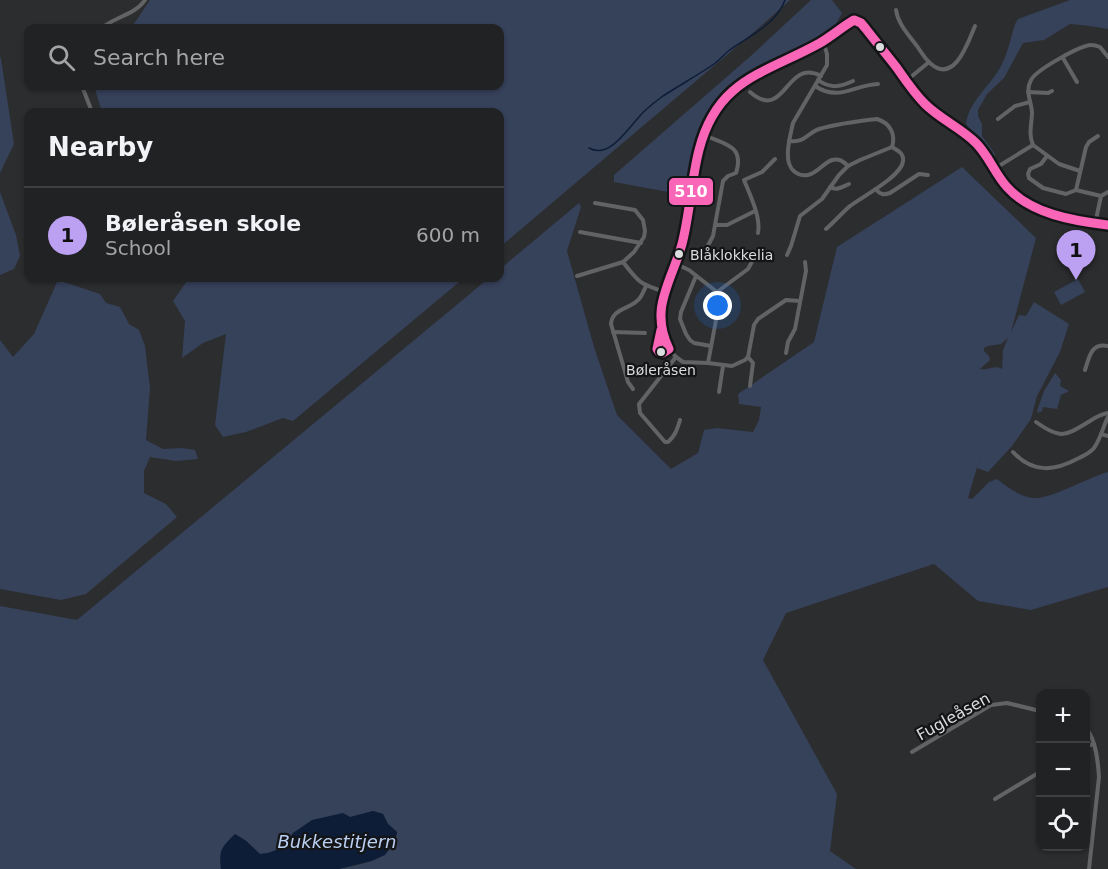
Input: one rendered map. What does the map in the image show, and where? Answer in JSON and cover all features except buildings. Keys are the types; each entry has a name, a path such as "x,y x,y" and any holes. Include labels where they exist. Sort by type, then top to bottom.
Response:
{"street":[{"path":"107,24 141,6 145,0"},
{"path":"896,10 898,21 929,62 940,69 954,65 961,59 975,26"},
{"path":"669,350 663,353 658,351 661,330 660,314 685,231 697,158 715,111 741,83 757,72 823,41 852,20 861,22 928,107 976,142 1010,191 1027,203 1053,213 1108,225"},
{"path":"823,41 828,58 827,65 793,123 788,162 792,170 801,176 811,175 827,162 834,160 843,161 848,166"},
{"path":"1080,171 1063,166 1033,144 1030,134 1032,114 1028,92 1031,80 1038,71 1081,48 1092,45 1100,47 1108,57"},
{"path":"1063,57 1077,82"},
{"path":"906,81 929,62"},
{"path":"750,92 772,100 780,96 793,80 803,74 813,73 825,85 835,87 853,81"},
{"path":"815,86 827,93 836,94 878,84"},
{"path":"84,90 90,108"},
{"path":"1028,92 1048,93 1052,91"},
{"path":"998,119 1015,106 1030,102"},
{"path":"787,255 800,216 818,203 848,166 892,147 894,142 890,127 877,119 816,130 802,141 789,141"},
{"path":"704,135 726,143 736,151 739,159 736,173"},
{"path":"1076,190 1086,147 1098,135"},
{"path":"994,169 1033,144"},
{"path":"826,229 853,204 895,174 903,164 903,155 892,147"},
{"path":"1047,156 1041,164 1030,169 1028,174 1029,178 1043,188 1066,194 1076,190 1101,196 1108,192"},
{"path":"744,180 762,172 775,159"},
{"path":"736,173 744,180 753,202 758,233"},
{"path":"704,253 709,246 716,225 723,181 736,173"},
{"path":"876,189 885,195 919,174 928,175"},
{"path":"830,187 839,189 849,184"},
{"path":"1095,224 1101,196"},
{"path":"577,276 623,262 641,243 645,234 645,224 638,212 595,203"},
{"path":"716,225 727,225 755,210"},
{"path":"580,232 641,243"},
{"path":"717,292 748,269 754,258"},
{"path":"623,262 634,277 646,286 665,292"},
{"path":"786,352 795,329 806,271 805,262"},
{"path":"676,264 689,270 717,292 719,304 708,363"},
{"path":"696,276 680,319 690,340 711,346"},
{"path":"633,389 628,382 611,319 639,300 646,286"},
{"path":"661,330 669,350 687,363 736,365 748,357 754,326 758,319 786,300 800,301"},
{"path":"613,332 645,333"},
{"path":"1085,370 1090,354 1096,347 1108,346"},
{"path":"676,357 639,404 639,408 640,413 665,442 673,438 680,420"},
{"path":"748,357 753,363 750,386"},
{"path":"719,392 723,366"},
{"path":"1013,452 1020,459 1044,469 1075,460 1093,450 1108,415 1101,414 1063,434 1052,432 1036,422"},
{"path":"1101,434 1108,436"},
{"name":"Fugleåsen","path":"912,752 991,705 1007,703 1036,710"},
{"path":"1089,869 1099,777 1094,744 1090,734"},
{"path":"1090,746 1094,744"},
{"path":"995,799 1036,775"}],"shaded area":[{"path":"150,0 790,0 504,244 504,108 101,108 95,90 504,90 504,24 134,24"},
{"path":"811,0 832,0 842,13 832,31 764,63 730,85 705,118 685,195 614,182 614,175 753,54"},
{"path":"1070,0 1108,0 1108,29 1070,24 1044,40 1023,43 1004,78 987,94 978,110 982,124 982,136 995,154 993,159 966,124 971,107 998,72 1018,19"},
{"path":"0,56 14,144 0,173"},
{"path":"962,167 1036,238 1011,332 1019,315 1026,316 1034,302 1069,324 1060,352 1037,396 1031,419 1012,446 988,472 977,468 980,457 968,498 972,499 989,482 997,479 1023,495 1040,498 1108,472 1108,587 1031,610 978,601 934,564 786,613 763,660 837,794 830,851 856,869 338,869 375,860 389,850 394,842 397,832 388,824 383,814 373,811 293,833 284,846 272,852 260,854 245,840 220,856 221,869 0,869 0,606 77,620 484,282 504,282 504,266 579,203 581,207 567,251 594,347 617,415 671,469 698,453 704,430 717,428 753,432 759,420 761,407 739,404 738,394 814,342 837,247","holes":["1008,338 1003,350 1002,369 997,367 980,369 990,360 984,348 1001,344"]},
{"path":"0,192 16,235 20,256 14,269 0,275"},
{"path":"1078,279 1085,292 1061,305 1054,292"},
{"path":"57,282 64,282 100,294 106,303 120,307 129,324 139,330 145,346 150,388 146,440 163,449 195,450 198,459 176,461 150,457 144,471 144,493 166,504 177,517 86,594 61,600 0,589 0,340 13,357 34,334"},
{"path":"186,282 459,282 293,421 283,418 246,432 223,437 215,425 226,334 203,343 182,358 185,321 173,301"},
{"path":"1055,373 1061,380 1060,386 1069,391 1061,395 1057,409 1043,407 1038,413 1044,391"}],"water":[{"name":"Bukkestitjern","path":"373,811 383,814 388,824 397,832 395,841 385,855 371,861 339,869 221,869 222,849 235,834 260,854 268,853 284,847 293,833 312,820 343,813 350,817"}],"waterway":[{"path":"589,148 604,150 617,142 653,103 714,64 754,34 776,16 785,0"}],"transit line":[{"name":"510","path":"661,330 657,349 663,353 669,349 663,334 661,308 682,244 699,150 707,126 718,108 730,93 745,82 820,43 854,20 861,23 925,104 976,143 1003,182 1017,196 1028,204 1054,215 1108,225"}],"place":[{"name":"Blåklokkelia","path":"679,254"},
{"name":"Bøleråsen skole","path":"1076,280"},
{"name":"Bøleråsen","path":"661,352"}]}
